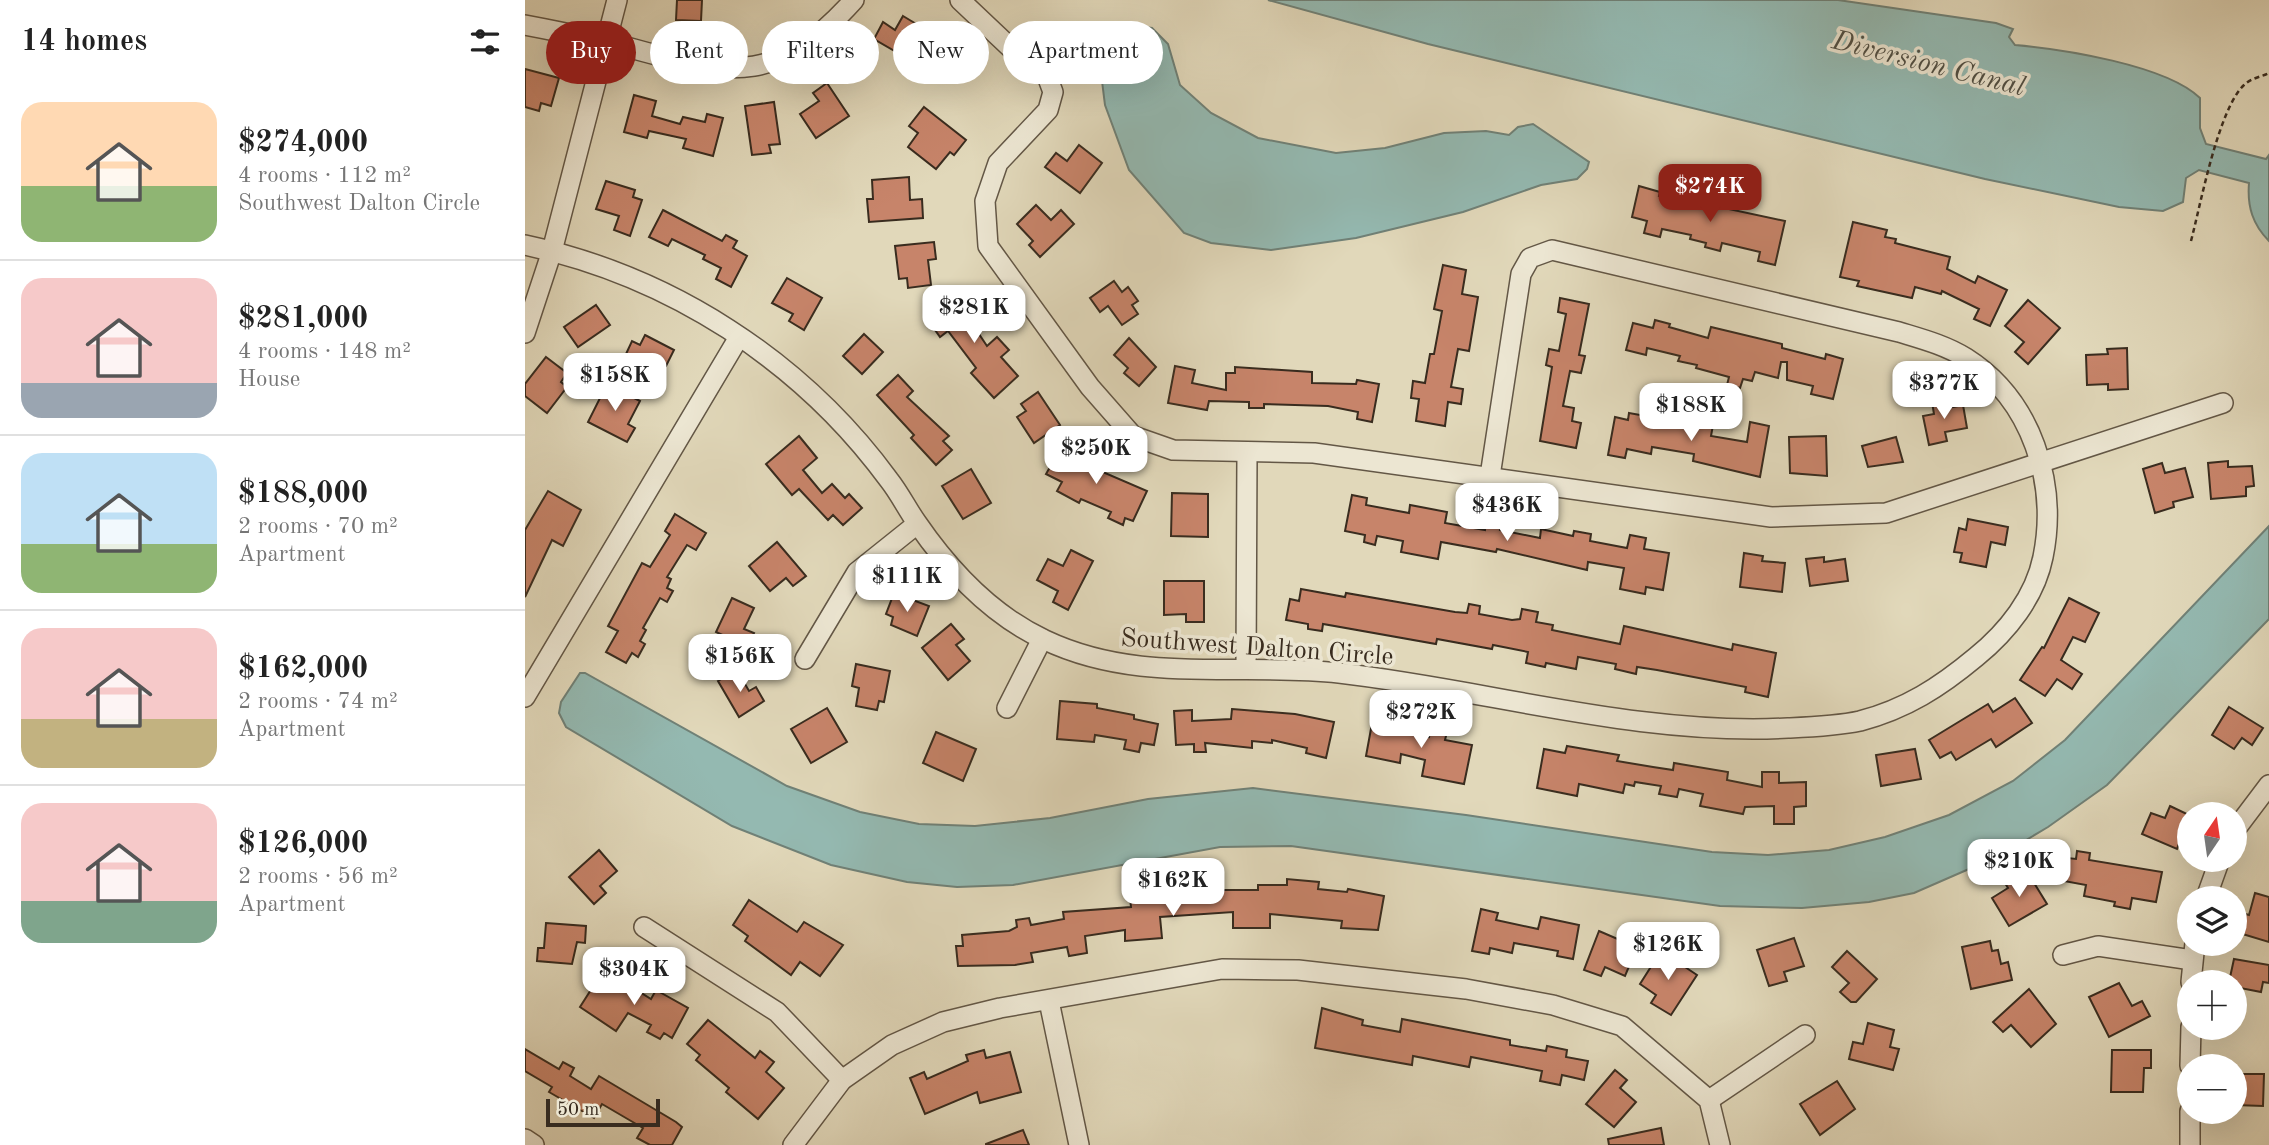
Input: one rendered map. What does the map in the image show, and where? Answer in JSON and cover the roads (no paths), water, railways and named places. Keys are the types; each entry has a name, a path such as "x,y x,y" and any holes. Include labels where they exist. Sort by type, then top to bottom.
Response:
{"street":[{"path":"612,21 617,0"},
{"path":"636,49 706,67 748,68 778,60 815,40 854,0"},
{"path":"960,0 1015,52 1047,76 1053,92 1048,110 998,163 985,201 988,246 1090,387 1133,436 1173,450 1314,453 1771,517 1887,513 2223,403"},
{"path":"525,25 546,29"},
{"path":"525,333 552,251 596,84"},
{"name":"Southwest Dalton Circle","path":"525,245 552,251 638,280 739,337 790,374 835,416 891,482 917,524 972,590 1042,639 1086,656 1133,667 1339,673 1606,715 1731,731 1860,721 1932,693 2001,637 2035,585 2041,566 2049,513 2041,461 2028,428 1997,384 1969,360 1933,342 1552,250 1537,253 1524,265 1490,476"},
{"path":"525,697 739,337"},
{"path":"1246,669 1247,453"},
{"path":"805,659 857,572 917,524"},
{"path":"1007,708 1042,639"},
{"path":"2247,814 2269,785"},
{"path":"644,927 777,1012 842,1080"},
{"path":"2063,954 2098,946 2177,951"},
{"path":"793,1145 842,1080 892,1045 943,1022 1000,1008 1222,969 1298,970 1466,989 1553,1005 1622,1026 1672,1065 1709,1100 1720,1145"},
{"path":"1049,1001 1079,1145"},
{"path":"1709,1100 1805,1035"},
{"path":"2190,1124 2190,1145"},
{"path":"525,1139 534,1145"}],"water":[{"name":"Diversion Canal","path":"1268,0 1838,0 1996,23 2013,29 2009,37 2015,45 2059,50 2139,68 2184,86 2200,98 2200,128 2206,144 2266,159 2269,155 2269,241 2252,215 2249,183 2199,170 2186,178 2183,202 2163,211 2119,207 1985,179 1428,44"},
{"path":"1163,39 1168,44 1180,85 1211,113 1258,138 1336,153 1385,148 1444,133 1486,131 1509,135 1518,127 1533,124 1589,162 1587,169 1577,179 1541,185 1463,212 1356,238 1271,250 1211,243 1184,233 1129,170 1105,105 1102,84 1163,84"},
{"path":"2269,526 2269,619 2107,785 2048,827 2001,855 1914,893 1869,902 1802,908 1720,906 1291,846 1220,847 1013,885 957,887 907,882 831,865 732,826 566,727 559,713 561,702 580,673 585,673 787,786 860,812 919,824 975,826 1050,818 1148,799 1253,788 1466,815 1712,852 1768,855 1829,850 1885,837 1949,815 2013,781 2065,740"}]}
